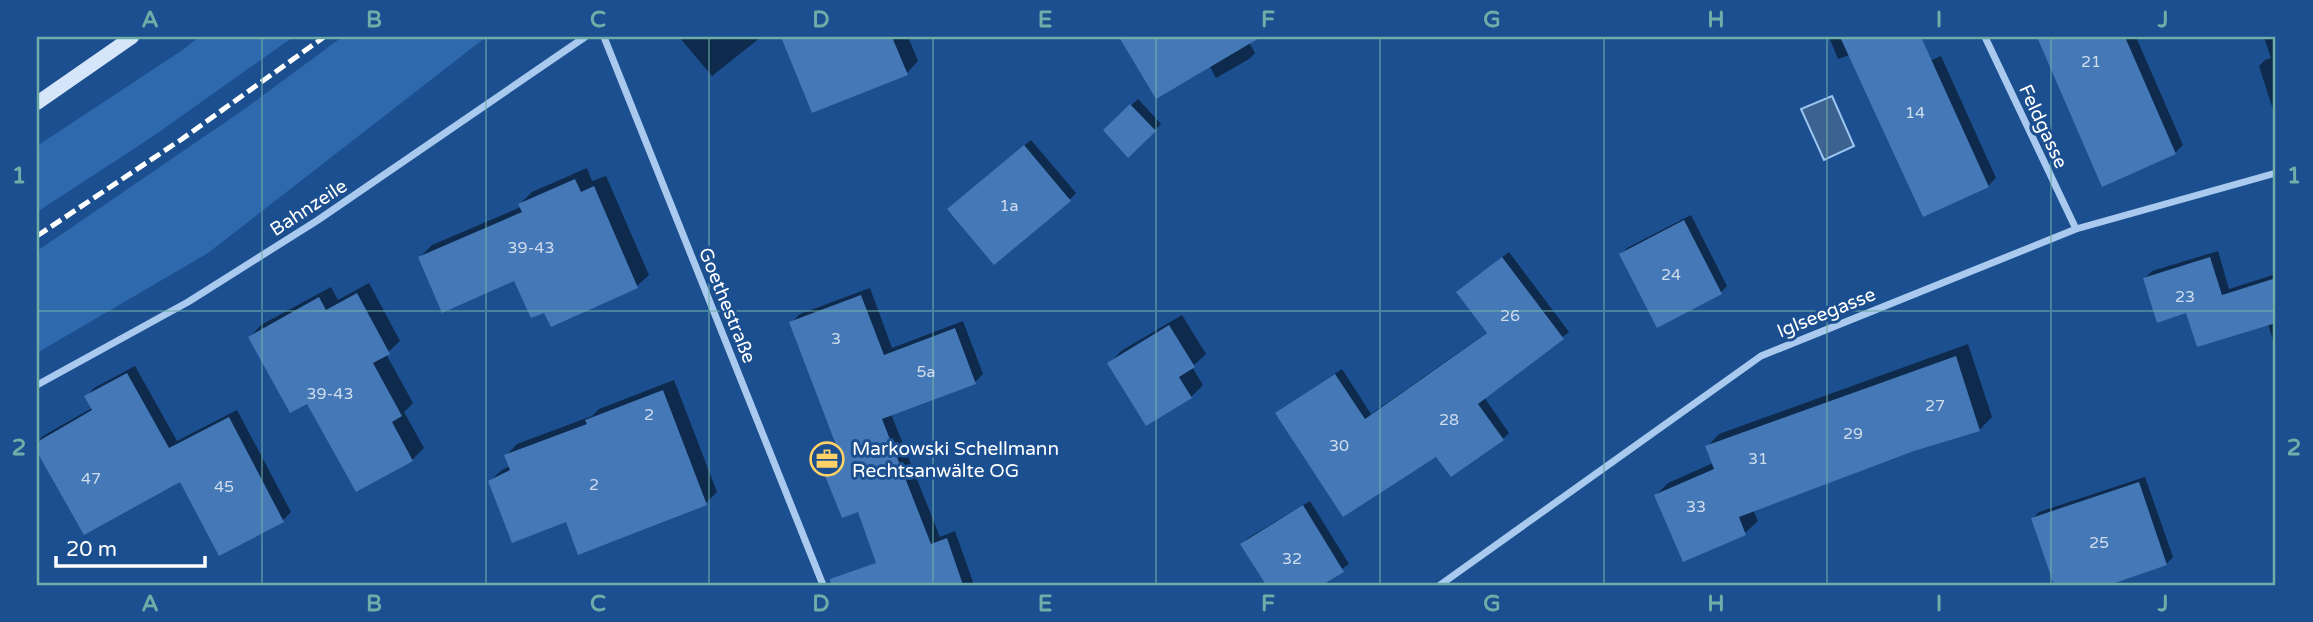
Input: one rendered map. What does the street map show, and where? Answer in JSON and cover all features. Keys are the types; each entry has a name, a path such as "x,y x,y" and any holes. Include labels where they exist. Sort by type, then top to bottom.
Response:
{"main road":[{"path":"37,103 132,37"}],"street":[{"name":"Bahnzeile","path":"37,385 188,302 318,220 585,37"},
{"name":"Goethestraße","path":"604,37 823,585"},
{"name":"Feldgasse","path":"1985,37 2076,229"},
{"name":"Iglseegasse","path":"1440,585 1761,356 2076,229 2276,173"}],"shaded area":[{"path":"199,37 293,37 152,137 37,212 37,146"},
{"path":"342,37 486,37 208,253 37,353 37,251 246,108"},
{"path":"1832,96 1854,146 1824,160 1801,109"}],"building":[{"path":"781,37 892,37 908,75 812,113"},
{"path":"1119,37 1261,37 1156,99"},
{"path":"1840,37 1921,37 1989,187 1923,217"},
{"path":"2037,37 2125,37 2176,154 2102,187"},
{"path":"1130,104 1156,131 1128,158 1103,130"},
{"path":"1024,145 1071,201 994,265 947,209"},
{"path":"575,179 581,192 594,186 638,288 551,327 544,313 531,318 514,281 442,313 418,257 522,212 518,204"},
{"path":"1684,220 1722,294 1657,328 1619,254"},
{"path":"1502,257 1564,339 1478,404 1504,440 1451,477 1436,457 1343,517 1275,413 1335,374 1365,419 1487,333 1456,292"},
{"path":"2210,257 2222,295 2276,278 2276,323 2197,347 2186,313 2157,323 2143,278"},
{"path":"357,293 390,354 373,363 402,416 392,422 413,461 356,492 307,404 290,413 248,337 319,297 326,310"},
{"path":"861,295 884,355 955,328 976,384 882,419 931,544 947,538 963,585 831,585 830,579 876,563 858,512 842,518 816,453 836,445 789,322"},
{"path":"1169,325 1195,367 1179,377 1192,398 1146,426 1107,363"},
{"path":"1956,356 1980,431 1914,451 1739,517 1746,535 1683,562 1654,495 1714,469 1705,446"},
{"path":"127,373 169,448 229,417 284,522 219,556 180,482 84,535 37,452 37,442 92,410 84,396"},
{"path":"663,390 707,505 578,555 566,522 512,543 488,481 510,470 504,455 587,424 585,420"},
{"path":"2139,482 2167,565 2109,585 2054,585 2031,518"},
{"path":"1303,505 1344,572 1322,585 1266,585 1240,544"}],"railway":[{"path":"37,236 182,139 324,37"}],"place":[{"name":"Markowski Schellmann Rechtsanwälte OG","path":"827,459"}]}
